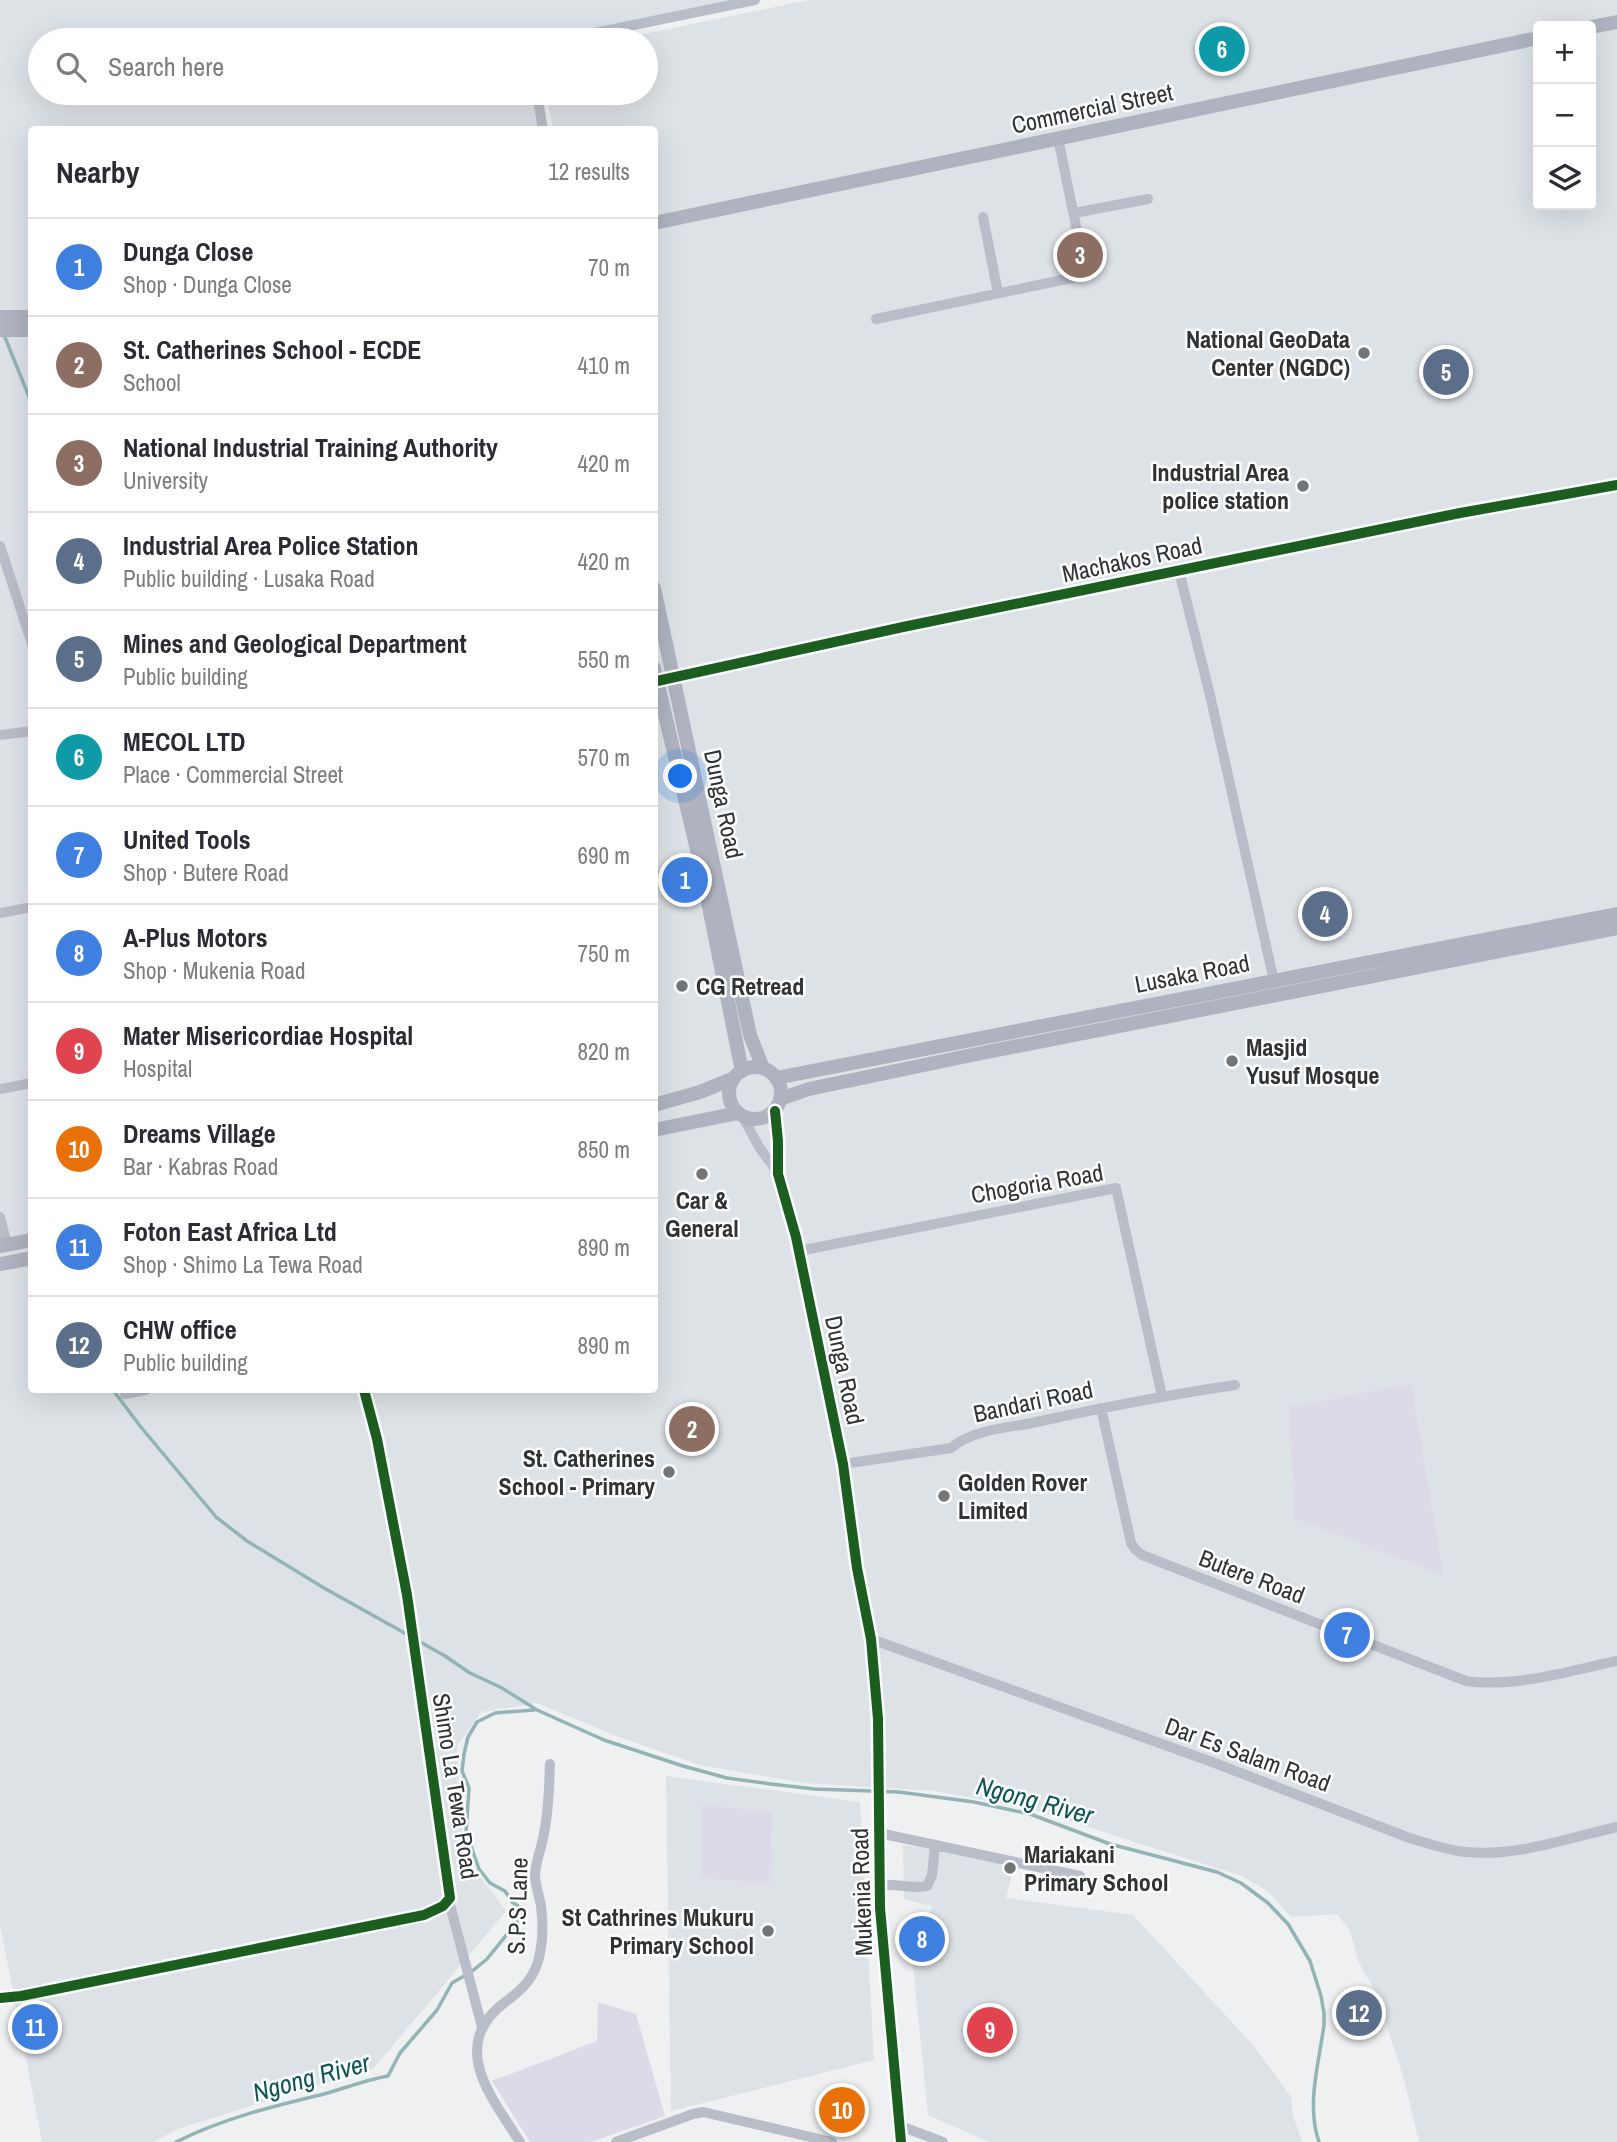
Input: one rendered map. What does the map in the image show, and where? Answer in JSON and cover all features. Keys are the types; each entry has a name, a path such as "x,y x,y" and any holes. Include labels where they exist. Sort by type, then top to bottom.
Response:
{"main road":[{"path":"1596,26 1617,22"},
{"name":"Commercial Street","path":"658,222 1533,39"},
{"path":"0,317 28,317"},
{"path":"0,330 28,330"},
{"name":"Dunga Road","path":"658,607 707,866 737,1075"},
{"name":"Dunga Road","path":"658,682 750,1035 763,1068"},
{"name":"Lusaka Road","path":"776,1079 1617,914"},
{"name":"Lusaka Road","path":"777,1105 808,1089 1617,928"},
{"path":"658,1104 700,1092 754,1067 771,1072 780,1086 777,1105 760,1119 741,1115 658,1129"},
{"path":"737,1075 729,1096 731,1104 741,1115"},
{"path":"4,1245 28,1241"},
{"path":"0,1264 28,1259"}],"street":[{"path":"618,28 755,0"},
{"path":"539,105 541,126"},
{"path":"876,319 1086,275 1058,138"},
{"path":"1074,214 1148,199"},
{"path":"983,217 998,293"},
{"name":"Machakos Road","path":"658,675 673,678 904,627 1460,513 1617,485"},
{"path":"0,546 28,632"},
{"path":"1179,571 1210,695 1274,981"},
{"path":"0,735 28,732"},
{"path":"658,876 707,866"},
{"path":"0,913 28,908"},
{"path":"0,1089 28,1084"},
{"name":"Dunga Road","path":"777,1105 778,1174 799,1251 843,1464 857,1568 871,1639"},
{"name":"Dunga Road","path":"741,1115 778,1174"},
{"name":"Chogoria Road","path":"799,1251 1116,1188 1162,1396"},
{"path":"0,1217 4,1245"},
{"name":"Bandari Road","path":"843,1464 951,1448 962,1438 1162,1396 1235,1385"},
{"path":"125,1394 130,1393"},
{"name":"Shimo La Tewa Road","path":"0,1998 48,1991 424,1915 434,1912 449,1901 450,1885 407,1595 366,1393"},
{"name":"Butere Road","path":"1101,1408 1131,1543 1142,1555 1466,1681 1483,1684 1516,1681 1617,1661"},
{"name":"Mukenia Road","path":"871,1639 878,1719 879,1884 901,2142"},
{"name":"Dar Es Salam Road","path":"871,1639 1437,1846 1464,1852 1491,1853 1617,1827"},
{"name":"S.P.S Lane","path":"482,2027 496,2009 528,1983 540,1955 542,1919 535,1877 545,1831 550,1764"},
{"path":"879,1833 1080,1876"},
{"path":"879,1884 927,1886 932,1875 935,1846"},
{"path":"449,1901 482,2027 477,2045 480,2075 520,2142"},
{"path":"615,2142 693,2113 703,2112 832,2142"},
{"path":"900,2126 943,2142"}],"shaded area":[{"path":"0,0 730,0 595,28 28,28 28,105 535,105 539,126 28,126 28,313 0,313"},
{"path":"809,0 1617,0 1617,2142 1419,2142 1405,2083 1377,1994 1359,1963 1350,1931 1337,1914 1291,1917 1268,1891 1242,1876 1031,1809 936,1791 803,1783 700,1765 621,1738 537,1703 481,1712 457,1746 464,1856 506,1911 374,2068 180,2128 153,2142 42,2142 0,1924 0,335 28,335 28,1393 658,1393 658,126 552,126 548,105 658,105 658,31"},
{"path":"1411,1384 1443,1575 1294,1518 1290,1407"},
{"name":"St Cathrines Mukuru Primary School","path":"666,1776 860,1802 874,2060 671,2111"},
{"path":"701,1805 772,1812 771,1883 701,1878"},
{"path":"903,1845 1015,1863 1006,1898 1133,1915 1254,2046 1291,2097 1293,2115 1302,2142 989,2142 928,2115 910,1935 923,1937 932,1906 904,1899"},
{"path":"598,2002 636,2014 665,2116 591,2142 530,2142 492,2081 597,2041"}],"waterway":[{"name":"Ngong River","path":"4,335 28,394"},
{"name":"Ngong River","path":"115,1393 216,1517 247,1541 410,1636"},
{"name":"Ngong River","path":"417,1640 537,1710 604,1740 683,1766 727,1778 771,1784 814,1789 899,1792 974,1802 1030,1814 1110,1844 1217,1872 1241,1883 1268,1903 1288,1924 1310,1961 1321,1996 1324,2025 1314,2099 1315,2128 1319,2142"},
{"name":"Ngong River","path":"176,2142 246,2114 388,2076 400,2053 437,2010 452,1983 487,1959 524,1910 512,1902 505,1891 490,1883 479,1869 466,1832 469,1788 462,1771 464,1754 468,1737 477,1722 495,1713 534,1710"}],"cycle path":[{"path":"658,681 903,627 1460,513 1617,485"},
{"path":"775,1111 778,1174 796,1237 843,1464 857,1568 871,1639 878,1719 880,1908 901,2142"},
{"path":"0,1998 424,1915 443,1906 450,1898 407,1595 377,1439 365,1393"}],"place":[{"name":"MECOL LTD","path":"1222,49"},
{"name":"National Industrial Training Authority","path":"1080,255"},
{"name":"National GeoData Center (NGDC)","path":"1364,353"},
{"name":"Mines and Geological Department","path":"1446,372"},
{"name":"Industrial Area police station","path":"1303,486"},
{"name":"Dunga Close","path":"685,880"},
{"name":"Industrial Area Police Station","path":"1325,914"},
{"name":"CG Retread","path":"682,986"},
{"name":"Masjid Yusuf Mosque","path":"1232,1061"},
{"name":"Car & General","path":"702,1174"},
{"name":"St. Catherines School - ECDE","path":"692,1429"},
{"name":"St. Catherines School - Primary","path":"669,1472"},
{"name":"Golden Rover Limited","path":"944,1496"},
{"name":"United Tools","path":"1347,1635"},
{"name":"Mariakani Primary School","path":"1010,1868"},
{"name":"St Cathrines Mukuru Primary School","path":"768,1931"},
{"name":"A-Plus Motors","path":"922,1939"},
{"name":"CHW office","path":"1359,2013"},
{"name":"Foton East Africa Ltd","path":"35,2027"},
{"name":"Mater Misericordiae Hospital","path":"990,2030"},
{"name":"Dreams Village","path":"842,2110"}]}
